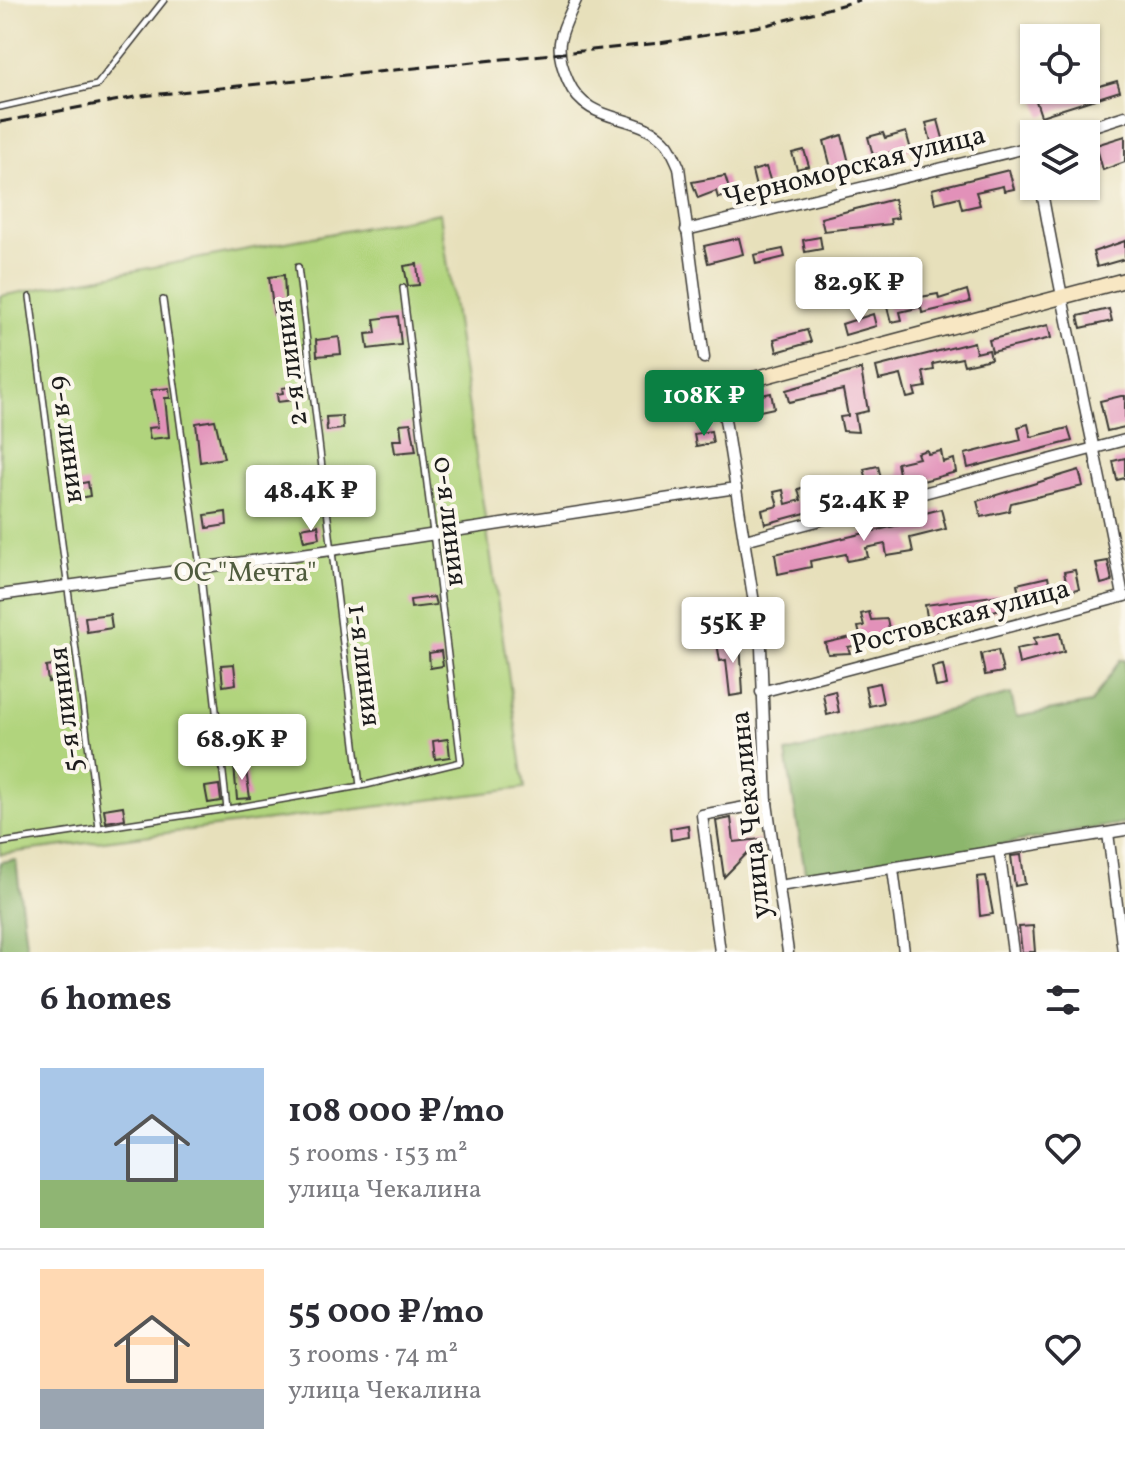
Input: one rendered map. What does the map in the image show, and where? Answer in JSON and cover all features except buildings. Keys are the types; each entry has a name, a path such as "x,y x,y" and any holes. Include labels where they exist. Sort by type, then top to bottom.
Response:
{"street":[{"path":"576,0 558,46 560,63 576,99 604,114 637,124 667,143 679,167 704,358"},
{"path":"1100,124 1125,116"},
{"name":"Черноморская улица","path":"686,230 1020,149"},
{"path":"1043,200 1060,297 1095,448 1124,596"},
{"path":"720,388 1125,280"},
{"name":"улица Чекалина","path":"720,388 761,647 767,803 788,952"},
{"path":"745,540 1125,440"},
{"path":"0,595 331,550 736,488"},
{"name":"Ростовская улица","path":"761,692 1124,596"},
{"path":"720,952 702,815 767,803"},
{"path":"779,886 1125,830"},
{"path":"1108,833 1123,952"},
{"path":"999,850 1013,952"},
{"path":"893,869 904,952"}],"lane":[{"path":"0,107 97,85 164,0"},
{"name":"2-я линия","path":"298,267 331,550"},
{"name":"0-я линия","path":"360,786 458,765 463,758 403,288"},
{"name":"6-я линия","path":"30,297 70,587"},
{"path":"163,300 200,567 227,809"},
{"name":"1-я линия","path":"331,550 360,786"},
{"name":"5-я линия","path":"70,587 99,828"},
{"path":"0,843 360,786"}],"green space":[{"name":"ОС \"Мечта\"","path":"440,213 525,788 0,854 0,296"},
{"path":"1120,660 1125,660 1125,823 806,878 786,753 1011,694 1016,717 1091,703"},
{"path":"16,860 27,952 0,952 0,862"}],"railway":[{"path":"0,122 141,96 660,43 767,25 860,0"}]}
